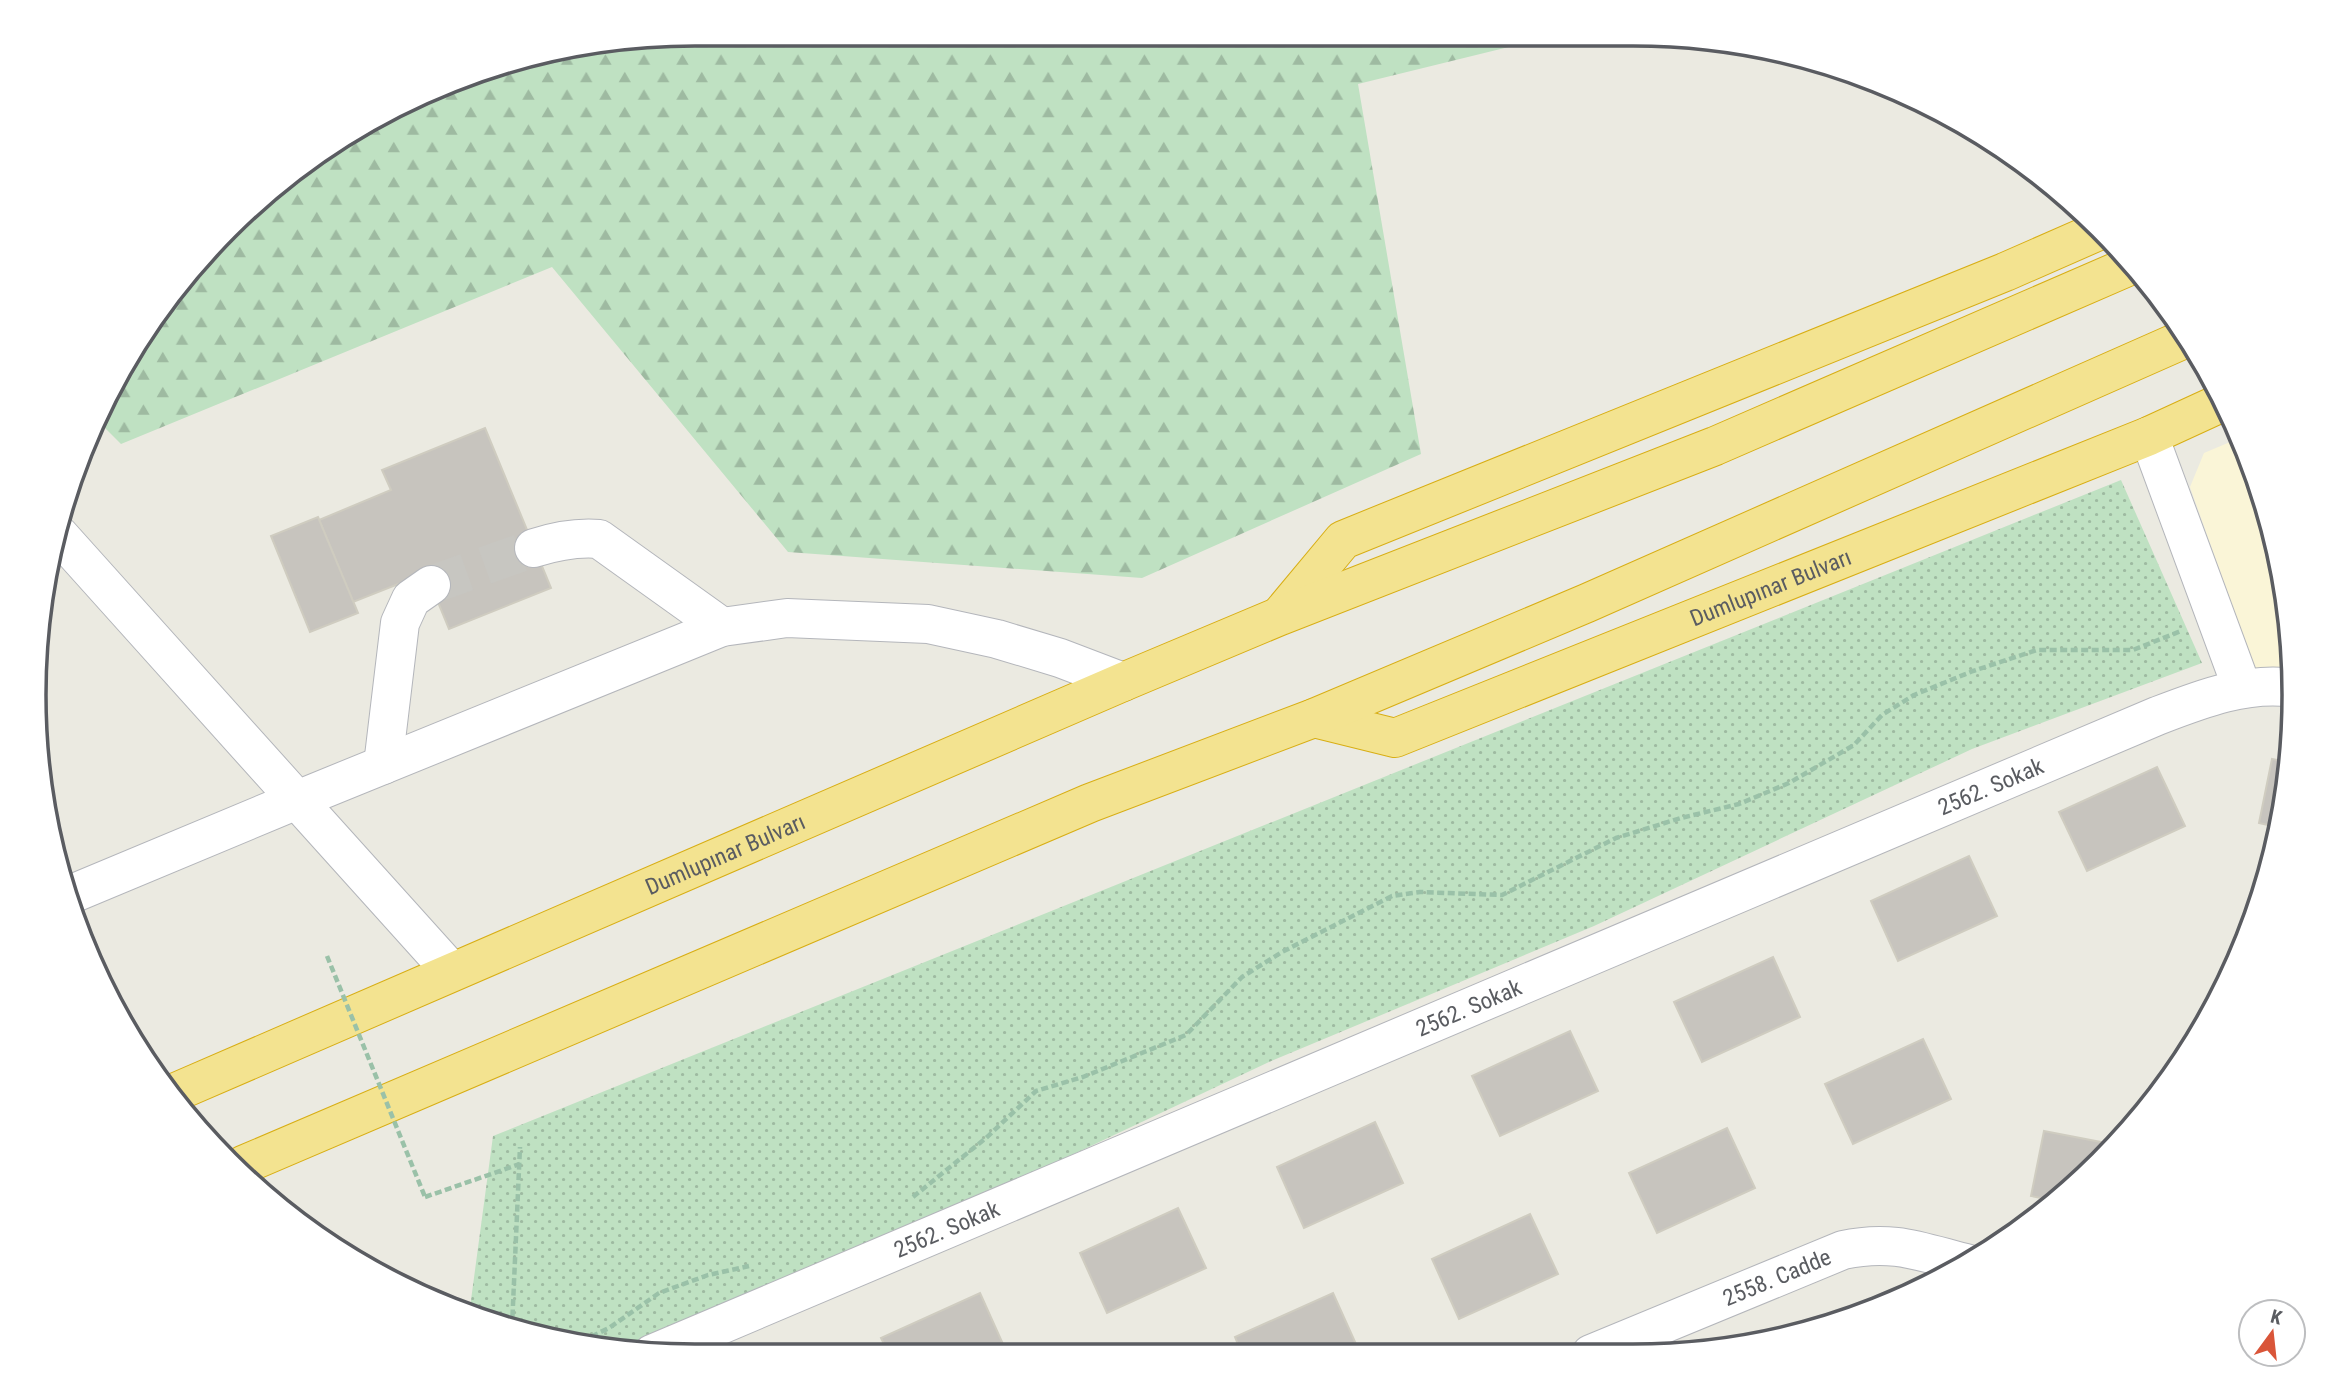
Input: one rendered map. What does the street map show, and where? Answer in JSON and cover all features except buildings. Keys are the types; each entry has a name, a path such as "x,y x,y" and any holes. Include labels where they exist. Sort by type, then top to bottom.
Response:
{"highway":[{"name":"Dumlupınar Bulvarı","path":"1280,616 1343,540 1993,278 2090,235"},
{"name":"Dumlupınar Bulvarı","path":"180,1090 1123,682 1280,616 1715,446 2123,269"},
{"path":"250,1166 1090,803 1314,718 1704,551 2178,342"},
{"name":"Dumlupınar Bulvarı","path":"1314,718 1395,738 2149,436 2215,406"}],"street":[{"path":"2149,436 2242,688"},
{"path":"534,548 582,537 599,539 722,627"},
{"path":"65,540 451,971"},
{"path":"383,765 400,623 411,599 431,585"},
{"path":"77,892 722,627 787,618 928,624 997,639 1060,657 1123,682"},
{"name":"2562. Sokak","path":"677,1343 2157,716 2242,688 2282,688"},
{"name":"2558. Cadde","path":"1615,1344 1843,1250 1870,1244 1886,1244 1952,1260"}],"path":[{"path":"906,1203 986,1138 1035,1091 1083,1077 1186,1035 1242,977 1282,952 1392,895 1420,892 1502,895 1616,838 1739,804 1789,783 1854,745 1882,715 1914,695 1973,671 2037,650 2133,650 2215,616"},
{"path":"327,956 425,1196 520,1164"},
{"path":"512,1317 520,1147"},
{"path":"593,1335 609,1328 659,1293 708,1275 752,1266"}],"shaded area":[{"path":"2231,442 2248,486 2270,568 2277,610 2281,670 2258,678 2190,487 2204,453"}],"green space":[{"path":"694,46 1512,46 1358,84 1421,454 1142,578 788,552 552,267 121,444 104,426 132,370 180,299 236,236 267,207 334,155 407,112 486,80 527,68 610,51"},
{"path":"2121,480 2202,663 1972,749 1594,926 1269,1062 932,1221 648,1342 568,1331 471,1303 493,1136"}],"tunnel":[{"path":"431,585 534,548"}]}
